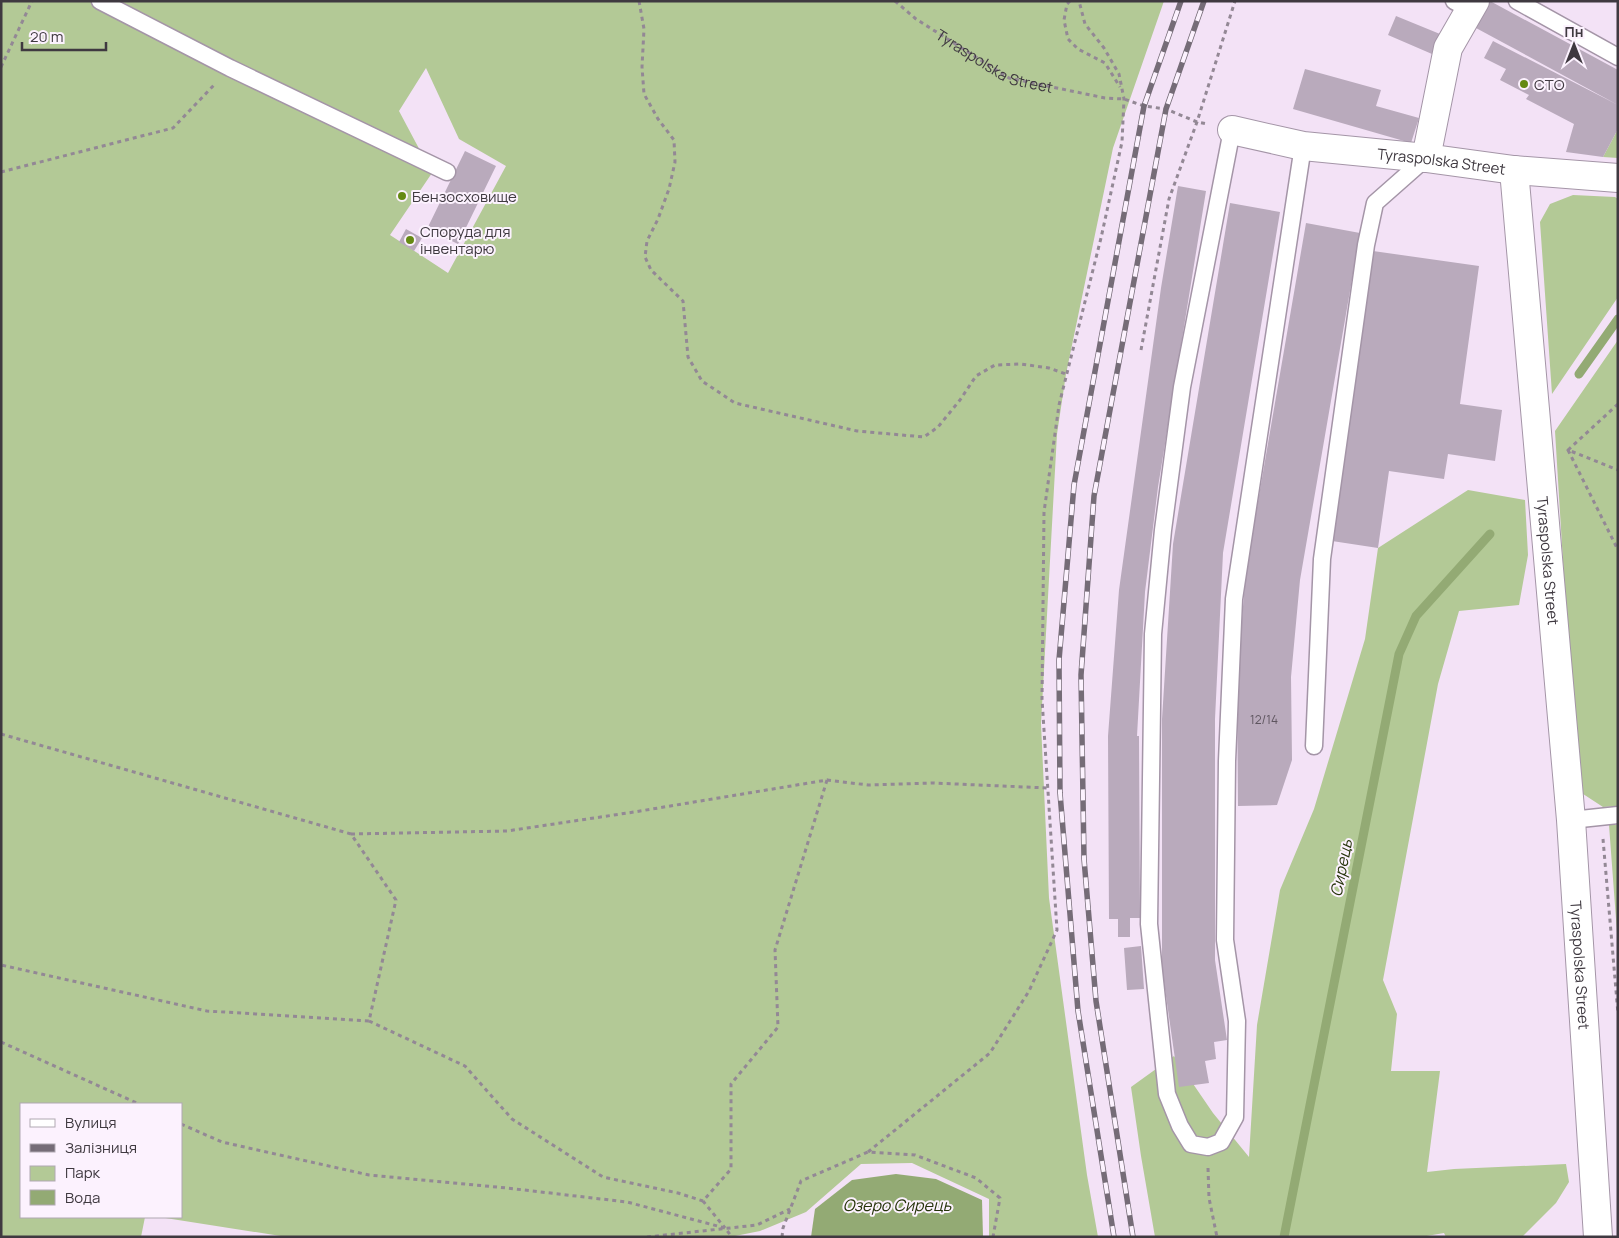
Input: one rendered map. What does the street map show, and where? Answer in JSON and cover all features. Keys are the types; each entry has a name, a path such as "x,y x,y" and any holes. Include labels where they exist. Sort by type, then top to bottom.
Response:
{"street":[{"path":"1426,158 1448,48 1467,4"},
{"name":"Tyraspolska Street","path":"1232,130 1303,146 1426,158 1514,170 1571,820 1598,1237"},
{"path":"1514,170 1618,178"}],"lane":[{"path":"100,1 230,68 447,172"},
{"path":"1517,1 1618,57"},
{"path":"1232,130 1182,387 1152,634 1149,924 1160,1039 1167,1094 1180,1126 1191,1144 1208,1147 1221,1142 1235,1117 1237,1021 1226,940 1227,761 1234,599 1303,146"},
{"path":"1314,746 1322,559 1366,245 1375,203 1426,158"},
{"path":"1571,820 1618,815"}],"path":[{"path":"1,67 32,1"},
{"path":"639,1 644,29 642,67 644,94 658,119 674,140 675,162 669,189 658,219 647,241 645,257 652,270 683,300 688,358 702,381 735,403 778,414 857,432 924,437 938,427 960,400 976,376 995,365 1020,364 1050,368 1066,374"},
{"name":"Tyraspolska Street","path":"895,1 916,19 1009,78 1105,98 1124,99 1144,106 1166,109 1197,122 1232,130"},
{"path":"1070,1 1067,4 1064,20 1068,39 1078,49 1105,63 1118,82 1124,99"},
{"path":"782,1237 783,1228 801,1181 868,1152 990,1053 1029,991 1057,930 1042,699 1044,512 1059,405 1122,142 1124,99 1120,74 1086,24 1079,1"},
{"path":"1141,350 1169,199 1197,122 1235,1"},
{"path":"1,172 173,128 230,68"},
{"path":"1568,450 1618,404"},
{"path":"1562,447 1618,470"},
{"path":"1568,450 1618,550"},
{"path":"1,734 351,834 507,831 827,780 868,784 933,783 1048,788"},
{"path":"703,1201 731,1169 731,1084 778,1027 775,950 827,780"},
{"path":"1600,816 1616,974 1618,1014"},
{"path":"351,834 396,900 369,1021"},
{"path":"1,965 208,1011 369,1021 466,1066 512,1120 603,1177 678,1193 703,1201 732,1237"},
{"path":"1,1042 137,1103"},
{"path":"182,1124 222,1142 369,1175 627,1202 725,1228"},
{"path":"1208,1147 1209,1198 1217,1237"},
{"path":"868,1152 916,1155 976,1178 1000,1198 993,1237"},
{"path":"648,1237 757,1224 790,1209"}],"green space":[{"path":"1,1 1164,1 1113,148 1066,374 1057,434 1041,724 1049,898 1087,1175 1098,1237 989,1237 989,1199 912,1163 861,1164 806,1212 760,1231 730,1237 287,1237 165,1218 182,1218 182,1103 20,1103 20,1218 145,1218 141,1237 1,1237","holes":["426,68 459,139 506,166 448,273 390,235 432,173 399,111"]},
{"path":"1618,129 1618,158 1603,157"},
{"path":"1573,195 1615,197 1618,199 1618,297 1552,394 1540,222 1550,204"},
{"path":"1618,340 1618,806 1603,807 1577,790 1555,431"},
{"path":"1468,490 1525,500 1528,555 1519,605 1459,611 1438,684 1383,980 1397,1014 1391,1071 1440,1071 1427,1172 1566,1164 1569,1182 1556,1203 1522,1237 1446,1237 1444,1233 1421,1237 1155,1237 1131,1087 1174,1056 1213,1113 1249,1157 1257,1025 1280,890 1314,809 1365,639 1378,548"},
{"path":"1609,825 1618,825 1618,946"}],"water":[{"name":"Озеро Сирець","path":"896,1174 936,1179 982,1200 983,1237 811,1237 815,1209 852,1180"}],"building":[{"path":"1490,1 1618,70 1618,105 1476,28"},
{"path":"1396,16 1440,34 1432,54 1388,35"},
{"path":"1493,41 1618,105 1618,129 1603,157 1566,152 1574,124 1526,99 1529,95 1500,80 1506,69 1484,58"},
{"path":"1305,69 1381,90 1376,106 1419,118 1411,143 1293,109"},
{"path":"465,151 496,166 458,244 427,229"},
{"path":"1178,186 1206,191 1158,487 1145,592 1137,736 1139,736 1140,918 1130,918 1130,937 1118,937 1118,919 1109,919 1108,736 1119,590 1161,288"},
{"path":"1230,203 1280,212 1223,553 1215,719 1215,960 1227,1040 1214,1042 1216,1059 1205,1061 1209,1083 1179,1087 1162,968 1162,719 1173,544"},
{"path":"1306,223 1360,233 1300,580 1291,677 1292,760 1277,805 1238,806 1237,678 1246,571"},
{"name":"Споруда для інвентарю","path":"406,229 422,238 414,251 399,242"},
{"path":"1373,251 1479,266 1460,404 1502,410 1495,461 1448,454 1444,479 1389,471 1378,548 1332,541"},
{"path":"1141,946 1144,989 1127,990 1124,948"}],"waterway":[{"name":"Сирець","path":"1579,374 1618,319"},
{"name":"Сирець","path":"1284,1237 1399,654 1416,616 1490,534"}],"railway":[{"path":"1114,1237 1078,1011 1060,793 1059,660 1074,485 1144,106 1181,1"},
{"path":"1133,1237 1096,1001 1084,859 1081,675 1094,496 1166,109 1204,1"}],"place":[{"name":"СТО","path":"1524,84"},
{"name":"Бензосховище","path":"402,196"},
{"name":"Споруда для інвентарю","path":"410,240"}]}
